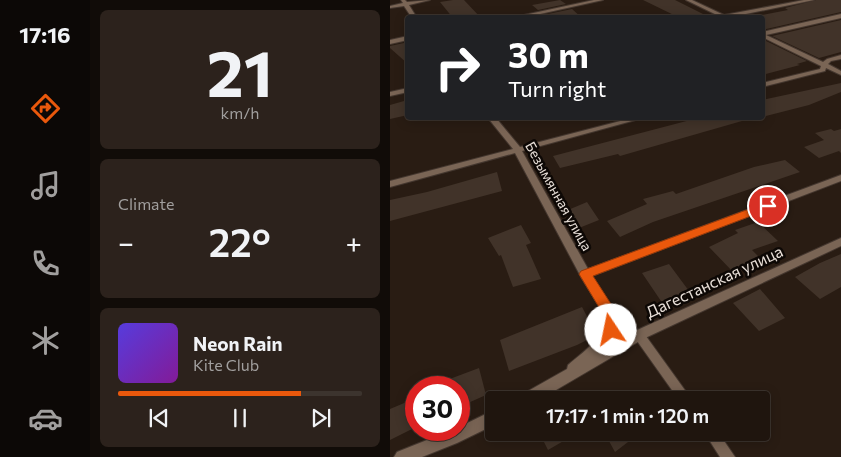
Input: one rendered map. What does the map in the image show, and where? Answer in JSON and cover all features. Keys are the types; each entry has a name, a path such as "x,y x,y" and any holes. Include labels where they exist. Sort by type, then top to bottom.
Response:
{"street":[{"path":"390,7 404,2 428,0"},
{"path":"527,15 601,0"},
{"path":"688,0 719,15"},
{"path":"733,15 812,0"},
{"path":"404,2 413,15"},
{"path":"765,33 841,16"},
{"path":"765,35 841,73"},
{"path":"390,42 405,39"},
{"path":"765,84 823,70 824,64 829,60 841,57"},
{"path":"390,94 405,91"},
{"name":"Безымянная улица","path":"494,120 517,149 585,274 613,318 611,330 597,347 557,383"},
{"path":"390,184 631,120"},
{"path":"585,274 841,178"},
{"name":"Дагестанская улица","path":"542,391 639,335 841,242"},
{"path":"402,457 452,438 485,422"}],"lane":[{"path":"639,335 679,391"},
{"path":"716,441 728,457"}],"building":[{"path":"464,0 478,15 451,15 440,2"},
{"path":"560,0 566,4 538,10 532,5"},
{"path":"643,0 675,0 705,15 674,15"},
{"path":"816,0 841,0 841,12 765,29 765,15 762,15 788,10 785,8"},
{"path":"572,9 579,15 543,15"},
{"path":"841,20 841,52 819,58 772,36"},
{"path":"765,40 807,61 797,64 800,65 765,74"},
{"path":"404,43 405,61 390,48 390,46"},
{"path":"841,83 841,92 809,105 765,116 765,99"},
{"path":"404,101 405,116 390,119 390,105"},
{"path":"690,120 742,121 620,156 618,154 560,168 553,156"},
{"path":"831,129 834,131 841,129 841,153 839,151 819,158 804,147 824,140 815,133"},
{"path":"785,160 800,172 653,222 620,237 607,221 647,204 643,199 673,191 676,194 754,167"},
{"path":"497,172 502,191 390,221 390,200 427,192"},
{"path":"587,202 599,220 579,228 568,210"},
{"path":"758,222 778,241 752,250 762,260 735,274 709,247 738,233 735,230"},
{"path":"521,225 531,243 526,245 541,279 513,287 501,255 499,256 488,238"},
{"path":"841,254 841,287 820,299 795,277 820,263"},
{"path":"669,264 689,291 663,304 642,273"},
{"path":"760,289 785,318 759,331 733,303"},
{"path":"582,307 597,335 577,345 509,371 500,340"},
{"path":"479,368 485,395 470,402 470,376 458,376"},
{"path":"405,403 405,432 390,440 390,409"},
{"path":"544,441 564,441 548,450"},
{"path":"609,441 629,441 615,452"}],"route":[{"path":"611,330 613,318 585,274 768,206"}]}
